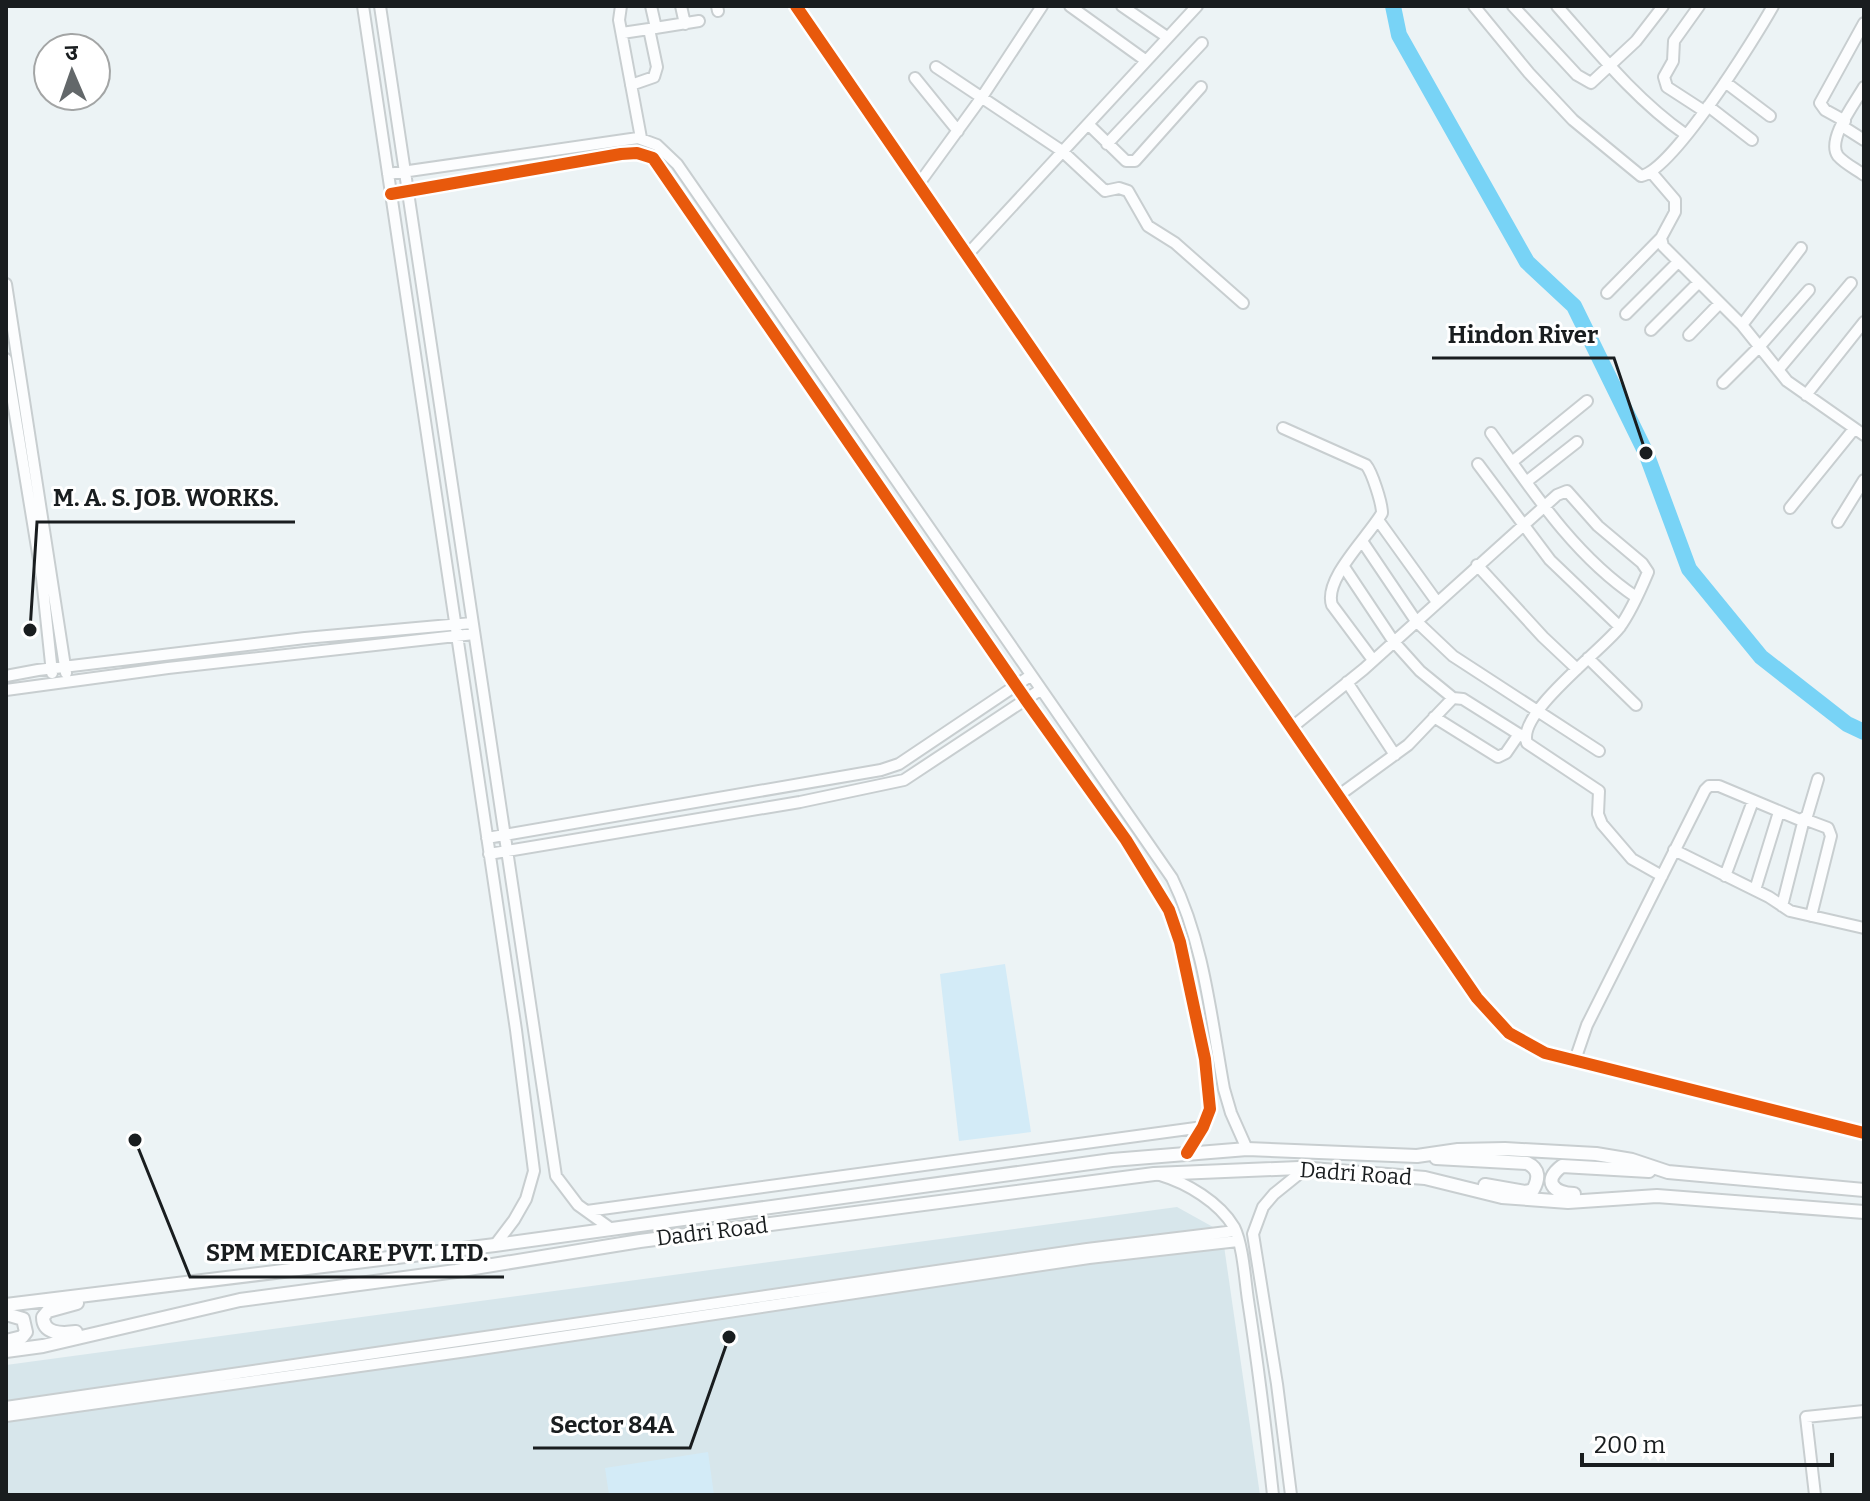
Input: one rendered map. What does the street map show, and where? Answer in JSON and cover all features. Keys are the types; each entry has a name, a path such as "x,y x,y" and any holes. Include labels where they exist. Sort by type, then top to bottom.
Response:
{"main road":[{"name":"Dadri Road","path":"6,1305 495,1245 1096,1162 1187,1153 1247,1149 1527,1163 1534,1166 1538,1179 1533,1190 1526,1192 1471,1182 1305,1169 1154,1174 655,1238 456,1271 240,1300 123,1328 6,1351"},
{"name":"Dadri Road","path":"1417,1156 1474,1150 1596,1154 1632,1160 1668,1172"},
{"name":"Dadri Road","path":"1864,1190 1569,1164 1554,1172 1551,1180 1554,1189 1561,1194 1657,1196 1864,1212"},
{"name":"Dadri Road","path":"1425,1178 1502,1197 1568,1202 1657,1196"},
{"path":"123,1328 58,1333 47,1330 43,1317 58,1307 146,1289"},
{"path":"6,1314 23,1319 26,1332 22,1337 6,1341"}],"street":[{"path":"363,6 516,1030 534,1171 526,1199 495,1245"},
{"path":"380,6 556,1176 578,1205 610,1228"},
{"path":"621,6 619,20 645,139 645,155"},
{"path":"631,85 654,77 657,67 651,6"},
{"path":"681,6 685,24"},
{"path":"918,185 982,97 1042,6"},
{"path":"1070,6 1145,60"},
{"path":"1122,6 1167,37"},
{"path":"1474,6 1529,73 1573,120 1641,176 1651,172 1706,108 1773,6"},
{"path":"1513,6 1586,82 1594,81 1636,41 1663,6"},
{"path":"1557,6 1668,122 1685,134"},
{"path":"1699,6 1674,41 1673,61 1664,77 1667,87 1706,108 1752,140"},
{"path":"802,8 918,185 1477,998 1509,1033 1545,1053 1864,1133"},
{"path":"967,255 1192,8"},
{"path":"622,33 699,21"},
{"path":"1864,23 1820,103 1864,140"},
{"path":"1107,144 1202,43"},
{"path":"936,67 1062,151 1105,191 1119,188 1128,191 1148,226 1175,243 1243,303"},
{"path":"915,78 958,131"},
{"path":"1725,82 1770,116"},
{"path":"1088,124 1126,161 1135,161 1201,87"},
{"path":"1864,87 1860,102 1835,140 1837,154 1864,175"},
{"path":"388,174 645,139 666,152 677,164 1172,878 1187,908 1196,940 1224,1089 1247,1149"},
{"path":"391,194 621,154 645,155 657,164 1126,840 1169,910 1180,942 1205,1059 1210,1109 1187,1153"},
{"path":"1607,293 1661,238 1675,212 1675,200 1651,172"},
{"path":"1661,238 1663,246 1742,325 1787,381 1860,429 1790,508"},
{"path":"1742,325 1801,248"},
{"path":"1626,314 1678,262"},
{"path":"1651,330 1698,283"},
{"path":"1778,370 1851,283"},
{"path":"6,284 67,681"},
{"path":"1723,383 1809,290"},
{"path":"1689,335 1719,304"},
{"path":"1806,395 1864,322"},
{"path":"6,359 42,578 53,683"},
{"path":"1512,462 1587,401"},
{"path":"1283,428 1370,469 1372,483 1382,505 1378,520 1344,567 1330,592 1330,598 1373,660"},
{"path":"1491,433 1543,506 1610,579 1636,597"},
{"path":"1526,482 1577,442"},
{"path":"1478,464 1550,560 1620,627"},
{"path":"1838,522 1864,480"},
{"path":"1291,728 1394,642 1543,506 1562,491 1572,493 1598,526 1648,572 1620,627 1577,669 1522,736 1498,757 1434,717"},
{"path":"1378,520 1437,602"},
{"path":"1362,541 1416,621 1453,656 1599,751"},
{"path":"1477,565 1577,669"},
{"path":"1344,567 1394,642 1420,671 1453,698 1463,699 1522,736 1527,743 1599,791 1598,814 1602,824 1632,859 1662,876"},
{"path":"6,690 473,629"},
{"path":"6,676 305,638 456,631"},
{"path":"1588,658 1636,705"},
{"path":"487,838 881,770 899,764 1030,676"},
{"path":"1347,682 1395,755"},
{"path":"489,854 800,802 904,780 1040,690"},
{"path":"1338,796 1414,739 1453,698"},
{"path":"1782,906 1804,819 1818,779"},
{"path":"1575,1060 1587,1025 1698,800 1709,786 1719,786 1779,812 1820,824 1830,832 1811,916"},
{"path":"1725,876 1753,801"},
{"path":"1755,890 1779,812"},
{"path":"1674,850 1790,911 1864,928"},
{"path":"516,1030 534,1028"},
{"path":"587,1211 1203,1127"},
{"path":"1291,1495 1253,1234 1263,1207 1305,1169"},
{"path":"1154,1174 1180,1182 1199,1193 1217,1209 1236,1236 1247,1291 1273,1495"},
{"path":"6,1407 1087,1249 1236,1236"},
{"path":"6,1416 467,1351 1236,1236"},
{"path":"1247,1291 1262,1289"},
{"path":"1815,1495 1806,1417 1864,1411"}],"shaded area":[{"path":"1005,964 1031,1132 959,1141 940,974"},
{"path":"1177,1207 1222,1232 1260,1495 6,1495 6,1365"},
{"path":"708,1452 714,1495 609,1495 605,1468"}],"waterway":[{"path":"1393,6 1399,35 1527,262 1574,306 1646,453 1689,569 1761,657 1847,724 1864,732"}],"cycle path":[{"path":"796,6 1477,998 1509,1033 1545,1053 1864,1133"},
{"path":"391,194 621,154 637,153 653,158 1126,840 1169,910 1180,942 1205,1059 1210,1109 1187,1153"}],"place":[{"name":"Hindon River","path":"1646,453"},
{"name":"M. A. S. JOB. WORKS.","path":"30,630"},
{"name":"SPM MEDICARE PVT. LTD.","path":"135,1140"},
{"name":"Sector 84A","path":"729,1337"}]}
